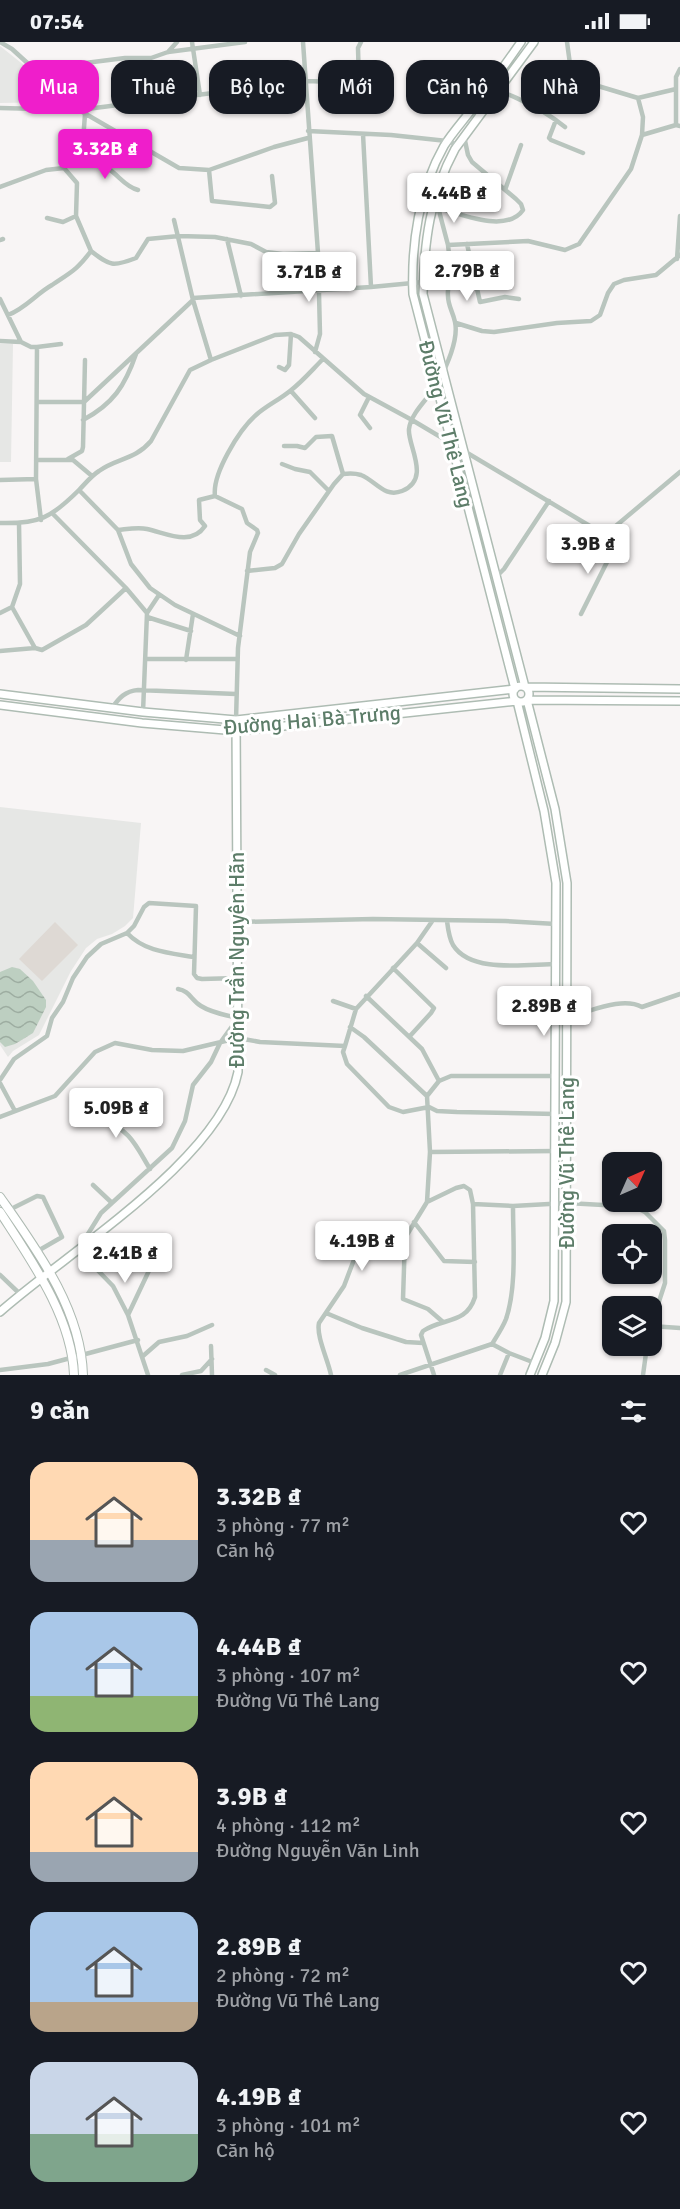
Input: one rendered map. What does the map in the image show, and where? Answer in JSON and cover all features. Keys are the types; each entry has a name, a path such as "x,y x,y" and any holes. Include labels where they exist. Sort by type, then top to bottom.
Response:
{"main road":[{"path":"0,1197 48,1272 71,1316 83,1375"},
{"path":"0,1212 63,1321 78,1356 74,1375"}],"street":[{"path":"0,42 24,60"},
{"path":"168,52 177,42"},
{"path":"192,42 201,95"},
{"path":"99,61 151,58 168,52 245,42"},
{"path":"303,42 318,253 320,334 315,352"},
{"path":"358,60 358,48 362,42"},
{"name":"Đường Vũ Thê Lang","path":"509,76 534,42"},
{"path":"567,42 570,64 586,81 638,98 676,89"},
{"path":"520,43 527,51"},
{"name":"Đường Vũ Thê Lang","path":"508,60 520,43"},
{"path":"642,135 678,125 676,77 680,69"},
{"path":"99,108 318,81"},
{"path":"509,96 540,109 565,127"},
{"path":"448,245 528,241 565,250 579,244 631,170 642,135 644,117 638,98"},
{"path":"0,108 18,108"},
{"path":"82,155 85,114 179,168 208,170 274,147 309,138"},
{"name":"Đường Vũ Thê Lang","path":"468,114 447,141 432,172 422,203 413,256 413,294 515,689"},
{"name":"Đường Vũ Thê Lang","path":"481,114 445,167 424,257 423,294 525,687"},
{"path":"556,120 550,140 583,153"},
{"path":"308,131 447,141 458,145"},
{"path":"363,134 371,287"},
{"path":"435,207 480,220 510,220 519,216 523,210 521,204 472,162 464,136"},
{"path":"505,190 521,145"},
{"path":"0,187 46,170 64,168 82,155"},
{"path":"82,155 90,162 107,168 131,188 138,190"},
{"path":"64,168 77,183 76,216 91,251 106,263 114,264 136,258 148,239 179,236 227,239 251,244 266,252 318,253"},
{"path":"208,170 212,201 270,207 274,203 272,176"},
{"path":"248,571 275,568 282,564 299,534 329,491 344,474 354,473 364,476 379,489 390,492 402,491 412,483 417,470 417,458 409,433 412,420 443,372 452,349 456,323 448,304 450,264 448,245 435,207"},
{"path":"47,218 63,222 76,216"},
{"path":"456,323 494,332 557,323 591,321 600,315 608,293 614,285 624,280 656,274 678,257 680,216"},
{"path":"174,220 193,299 211,360"},
{"path":"227,239 241,296"},
{"path":"467,244 480,302 505,297 519,299"},
{"path":"8,315 24,307 52,284 70,274 91,251"},
{"path":"37,402 84,402 193,299 424,282"},
{"path":"0,299 21,342"},
{"path":"279,367 285,370 289,365 291,334"},
{"path":"0,523 41,520 53,514 101,469 135,456 144,450 190,370 275,335 291,334 299,337 352,386 369,397 412,420 605,535 612,552 581,614"},
{"path":"0,341 21,342 31,347 60,344"},
{"path":"37,347 36,479 41,520"},
{"path":"83,420 110,402 130,372 136,353"},
{"path":"215,496 217,477 231,447 246,425 256,415 291,391 323,359"},
{"path":"68,459 82,451 85,360"},
{"path":"291,391 315,418"},
{"path":"369,397 360,415 370,428"},
{"path":"284,446 305,448 316,437 332,436 344,474"},
{"path":"36,460 68,459 78,463 92,476"},
{"path":"282,464 310,472 329,491"},
{"path":"605,535 680,472"},
{"path":"0,480 36,479"},
{"path":"79,490 118,530 131,564 159,595 240,636"},
{"path":"118,530 148,529 173,538 194,534 202,531 205,526 200,520 199,500 215,496 242,509 247,523 257,530 250,552 237,660 236,720"},
{"path":"496,577 504,569 549,501"},
{"path":"53,514 126,588 147,615 191,631"},
{"path":"0,613 12,607 21,584 19,523"},
{"path":"0,651 35,648 42,650 86,626 126,588"},
{"path":"143,712 146,690 147,615 159,595"},
{"path":"12,607 35,648"},
{"path":"186,660 193,614"},
{"path":"145,659 237,660"},
{"path":"680,689 520,686 515,689 513,695 517,701 522,702 527,699 680,701"},
{"path":"525,687 529,693 527,699"},
{"name":"Đường Hai Bà Trưng","path":"0,694 143,712 236,720 515,689"},
{"path":"112,708 127,692 146,690 236,694"},
{"name":"Đường Vũ Thê Lang","path":"527,699 555,809 567,879 566,1302 555,1343 542,1375"},
{"name":"Đường Vũ Thê Lang","path":"517,701 544,811 555,880 557,964 554,1300 545,1338 530,1375"},
{"name":"Đường Hai Bà Trưng","path":"0,705 142,723 237,732 517,701"},
{"name":"Đường Trần Nguyên Hãn","path":"0,1312 154,1187 212,1127 228,1101 237,1078 238,1038 236,720"},
{"path":"555,880 567,879"},
{"path":"15,1112 0,1081 10,1063 47,1036 52,1018 87,957 101,944 127,933 149,903 196,906 194,974 197,978 238,978"},
{"path":"238,922 373,919 556,924"},
{"path":"433,920 417,943 356,1009 343,1052 347,1064 389,1107 403,1112 429,1107 437,1111 556,1114"},
{"path":"447,921 453,945 474,961 494,965 557,964"},
{"path":"127,933 146,947 194,957"},
{"path":"417,943 446,968"},
{"path":"393,969 434,1008 411,1036"},
{"path":"148,1375 138,1340 113,1286 78,1250 94,1222 111,1202 169,1152 176,1142 185,1120 193,1085 238,1018 201,1006 189,993 178,989"},
{"path":"568,1008 575,1015 618,1004 634,1004 642,1007 680,994"},
{"path":"366,996 411,1036 427,1057 439,1081"},
{"path":"333,1001 356,1009"},
{"path":"350,1027 364,1037 427,1096 430,1152 427,1202"},
{"path":"0,1117 55,1096 70,1082 88,1059 105,1046 115,1043 152,1050 183,1051 238,1038 260,1042 345,1046"},
{"path":"427,1096 439,1081 451,1076 556,1076"},
{"path":"103,1121 115,1125 130,1136 150,1169"},
{"path":"430,1152 556,1151"},
{"path":"93,1185 111,1202"},
{"path":"434,1375 421,1335 423,1331 463,1316 471,1309 475,1297 473,1204 470,1190 464,1186 427,1202 405,1238 403,1299 428,1309 443,1322"},
{"path":"9,1210 36,1196 43,1197 62,1237 36,1252"},
{"path":"473,1204 513,1206 567,1203 639,1209 664,1231 665,1283 661,1296"},
{"path":"400,1375 492,1344 506,1319 509,1305 513,1206"},
{"path":"414,1221 444,1261 475,1263"},
{"path":"331,1375 318,1329 326,1313 344,1286 359,1252 405,1238"},
{"path":"128,1315 155,1258 159,1255 168,1257"},
{"path":"0,1275 20,1294"},
{"path":"326,1313 362,1328 406,1342 423,1343"},
{"path":"143,1356 159,1342 187,1336 212,1325"},
{"path":"662,1327 680,1328"},
{"path":"0,1370 40,1365 138,1340"},
{"path":"492,1344 535,1363"},
{"path":"211,1346 212,1375"},
{"path":"500,1375 509,1353"},
{"path":"643,1375 646,1356"},
{"path":"182,1375 201,1371 212,1359"},
{"path":"266,1370 275,1375"}],"shaded area":[{"path":"0,46 18,60 18,103 0,103"},
{"path":"0,344 13,344 11,462 0,462"},
{"path":"0,807 141,823 133,918 125,926 97,939 86,948 71,971 39,1035 13,1051 8,1057 0,1045"},
{"path":"55,922 78,945 42,981 19,959"}],"water":[{"path":"12,967 20,969 33,981 46,1000 46,1007 33,1033 5,1047 0,1042 0,972"}]}
